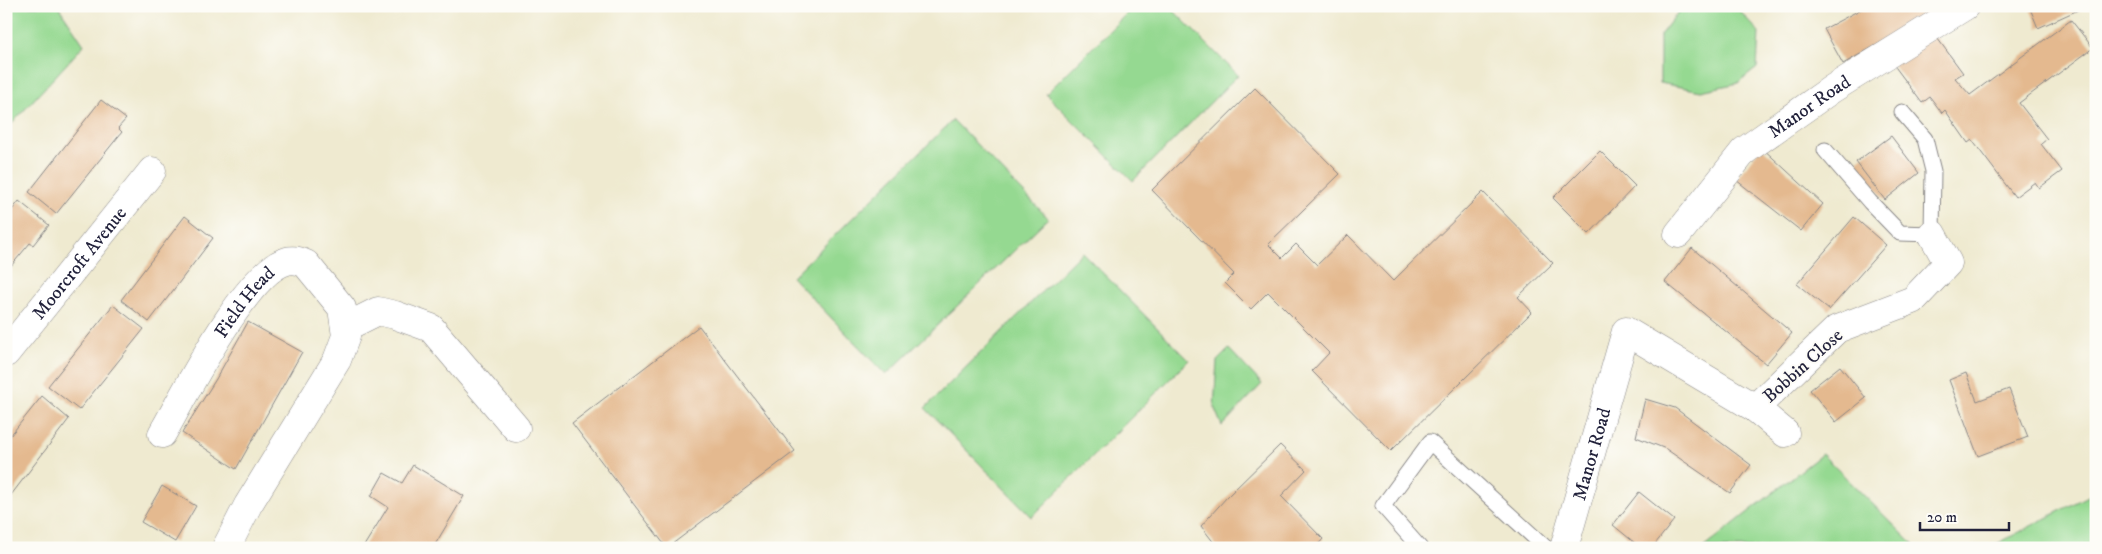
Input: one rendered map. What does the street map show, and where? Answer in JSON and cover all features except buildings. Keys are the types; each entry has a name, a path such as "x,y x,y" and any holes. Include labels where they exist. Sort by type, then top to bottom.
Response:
{"street":[{"name":"Manor Road","path":"1678,234 1744,151 1832,89 1965,6"},
{"name":"Moorcroft Avenue","path":"6,353 152,171"},
{"name":"Bobbin Close","path":"1755,408 1837,329 1913,300 1948,263 1932,234"},
{"name":"Field Head","path":"162,434 224,325 254,286 282,263 289,260 297,260 306,264 342,308 346,327"},
{"path":"226,548 248,505 337,360 346,336 346,327 378,311 431,328 516,428"},
{"name":"Manor Road","path":"1564,548 1626,331"},
{"name":"Bobbin Close","path":"1626,331 1755,408 1785,433"}],"lane":[{"path":"1825,150 1900,234 1932,234 1933,171 1925,139 1902,112"},
{"path":"1420,548 1383,506 1430,442 1546,548"}],"green space":[{"path":"6,6 58,6 84,45 6,130"},
{"path":"1134,6 1169,6 1238,75 1133,181 1046,94"},
{"path":"1683,6 1735,6 1759,32 1757,68 1738,83 1701,91 1660,83 1660,35"},
{"path":"953,120 1048,218 886,375 792,277"},
{"path":"1082,252 1189,360 1032,517 925,408"},
{"path":"1229,349 1262,384 1222,426 1214,407 1217,361"},
{"path":"1822,454 1917,548 1703,548"},
{"path":"2096,492 2096,548 1989,548"}]}
